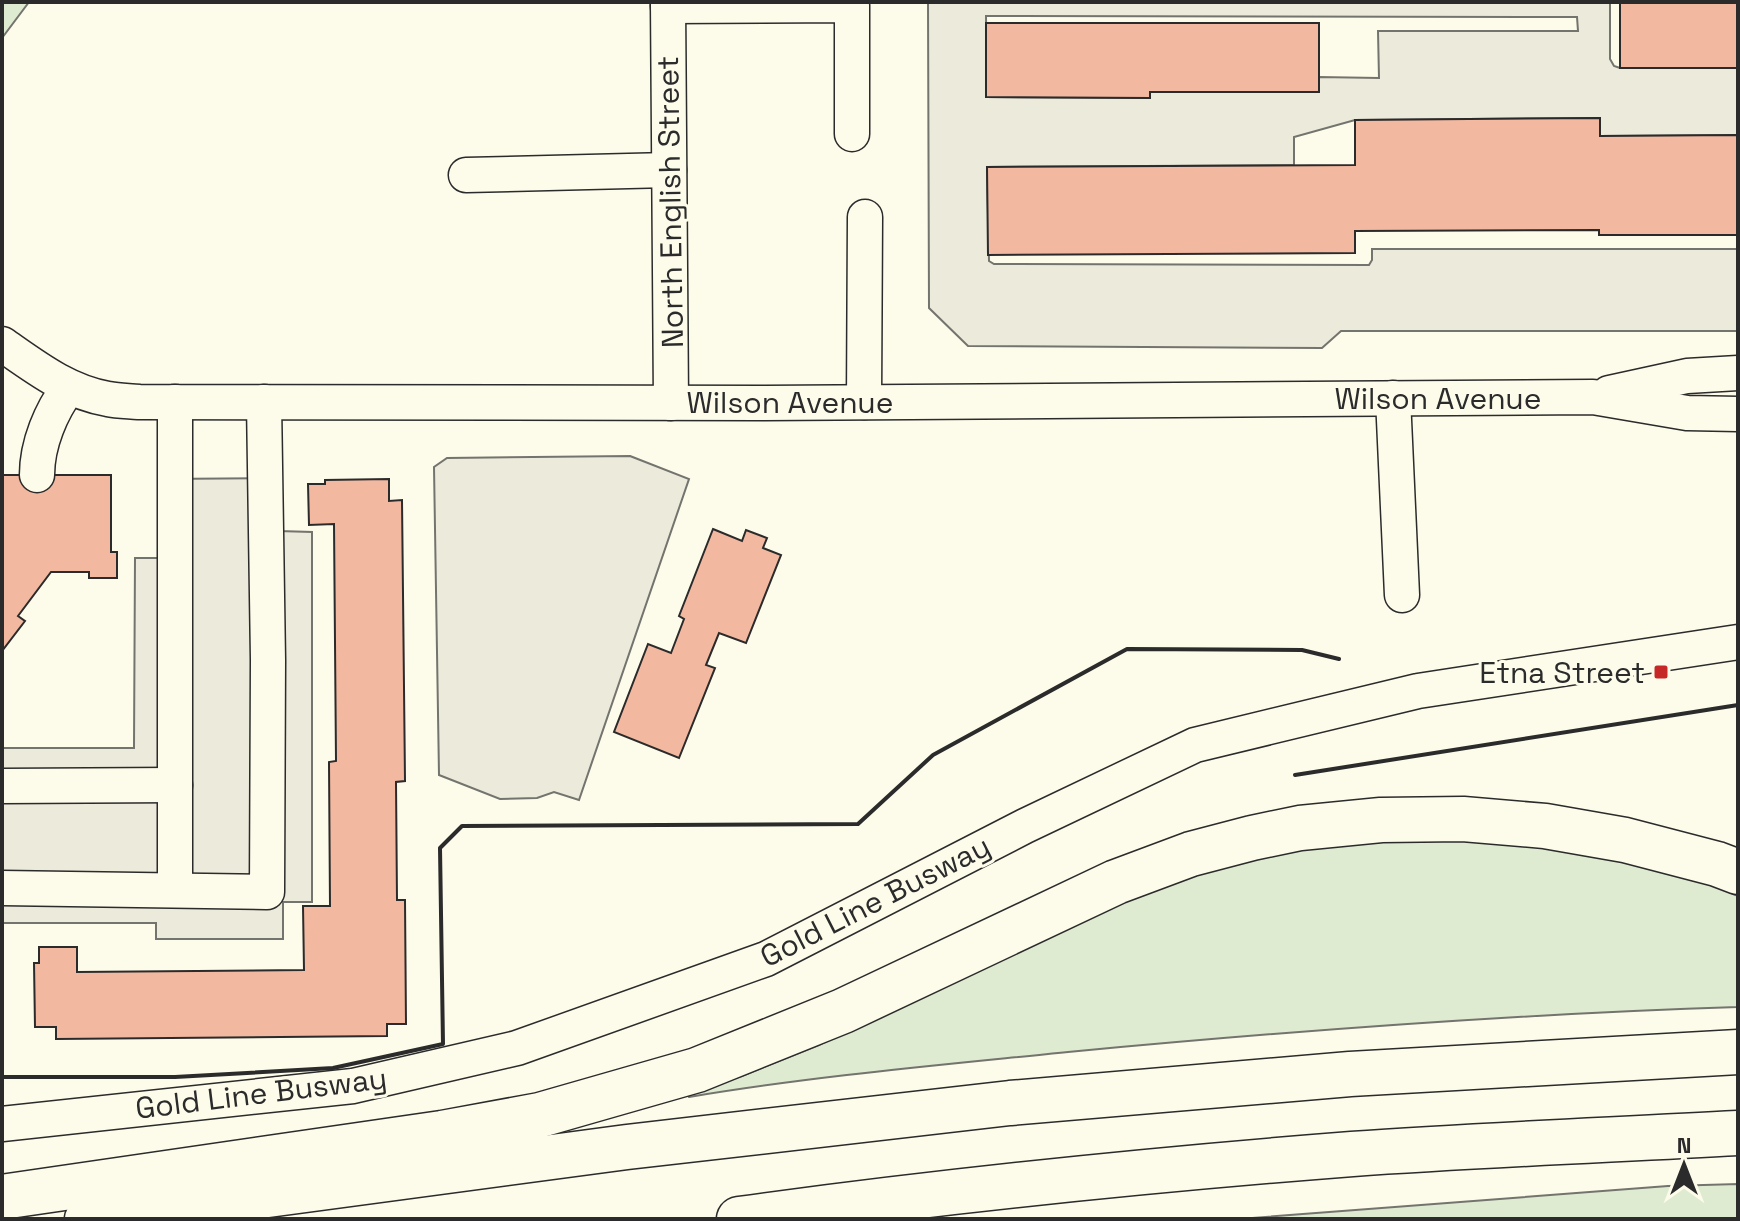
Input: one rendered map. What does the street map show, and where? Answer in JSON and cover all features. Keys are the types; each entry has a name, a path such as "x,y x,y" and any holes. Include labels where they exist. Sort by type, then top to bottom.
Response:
{"highway":[{"path":"2,1197 442,1133 540,1115 697,1070 843,1011 1116,882 1191,854 1288,831 1381,820 1463,819 1545,826 1625,840 1738,872"},
{"path":"87,1219 627,1147 1010,1103 1350,1074 1734,1052"},
{"path":"739,1219 1011,1187 1354,1154 1738,1133"}],"street":[{"path":"668,4 852,4 852,134"},
{"name":"North English Street","path":"668,4 671,403"},
{"path":"466,175 669,170"},
{"path":"864,402 865,217"},
{"name":"Wilson Avenue","path":"2,344 69,387 107,399 139,402 671,403 1593,397 1687,413 1738,414"},
{"name":"Wilson Avenue","path":"1593,397 1687,376 1738,373"},
{"path":"37,475 37,457 59,401 69,387"},
{"path":"1393,398 1402,595"},
{"path":"175,402 175,890"},
{"path":"2,888 267,892 268,660 264,402"},
{"name":"Gold Line Busway","path":"2,1124 353,1086 517,1048 766,959 1025,826 1195,745 1418,691 1738,642"},
{"path":"2,786 175,785"}],"green space":[{"path":"2,2 29,2 2,38"},
{"path":"1431,837 1576,849 1709,883 1738,896 1738,1007 1402,1024 1235,1037 878,1072 689,1097 687,1092 742,1076 819,1045 1133,897 1196,875 1307,848"},
{"path":"1738,1184 1738,1219 1239,1219 1668,1186"}],"shaded area":[{"path":"928,2 1610,2 1610,59 1614,66 1738,68 1738,135 1600,136 1600,118 1355,120 1294,137 1294,165 987,167 989,261 994,264 1369,265 1372,249 1738,249 1738,331 1341,331 1322,348 968,346 929,308","holes":["986,16 1577,17 1578,31 1378,31 1379,78 1319,77 1319,92 1150,92 1149,98 987,97"]},
{"path":"630,456 689,479 579,800 554,792 537,798 500,799 439,775 434,467 447,458"},
{"path":"278,478 279,531 312,532 312,902 283,902 283,939 156,939 156,923 2,923 2,748 134,748 135,558 161,558 160,479"}],"building":[{"path":"1620,2 1738,2 1738,68 1620,68"},
{"path":"986,23 1319,23 1319,92 1150,92 1150,98 986,97"},
{"path":"1600,118 1600,136 1738,135 1738,235 1599,235 1599,230 1355,231 1355,253 988,255 987,167 1355,165 1355,120"},
{"path":"2,475 111,475 111,552 117,552 117,578 89,578 89,572 51,572 18,616 25,621 2,651"},
{"path":"389,479 389,501 402,500 405,781 396,782 397,900 405,900 406,1024 387,1024 387,1036 56,1039 56,1027 35,1027 34,963 39,963 39,947 77,947 77,972 304,970 303,906 330,906 329,762 336,761 334,524 309,525 308,484 325,484 325,480"},
{"path":"713,529 742,541 746,530 767,538 763,548 781,555 746,643 719,633 706,665 715,668 679,758 614,732 648,644 671,653 684,619 679,616"}],"wall":[{"path":"2,1077 175,1077 333,1068 443,1044 440,848 462,826 858,824 933,755 1127,649 1302,650 1339,659"},
{"path":"1295,775 1738,705"}],"place":[{"name":"Etna Street","path":"1661,672"}]}
